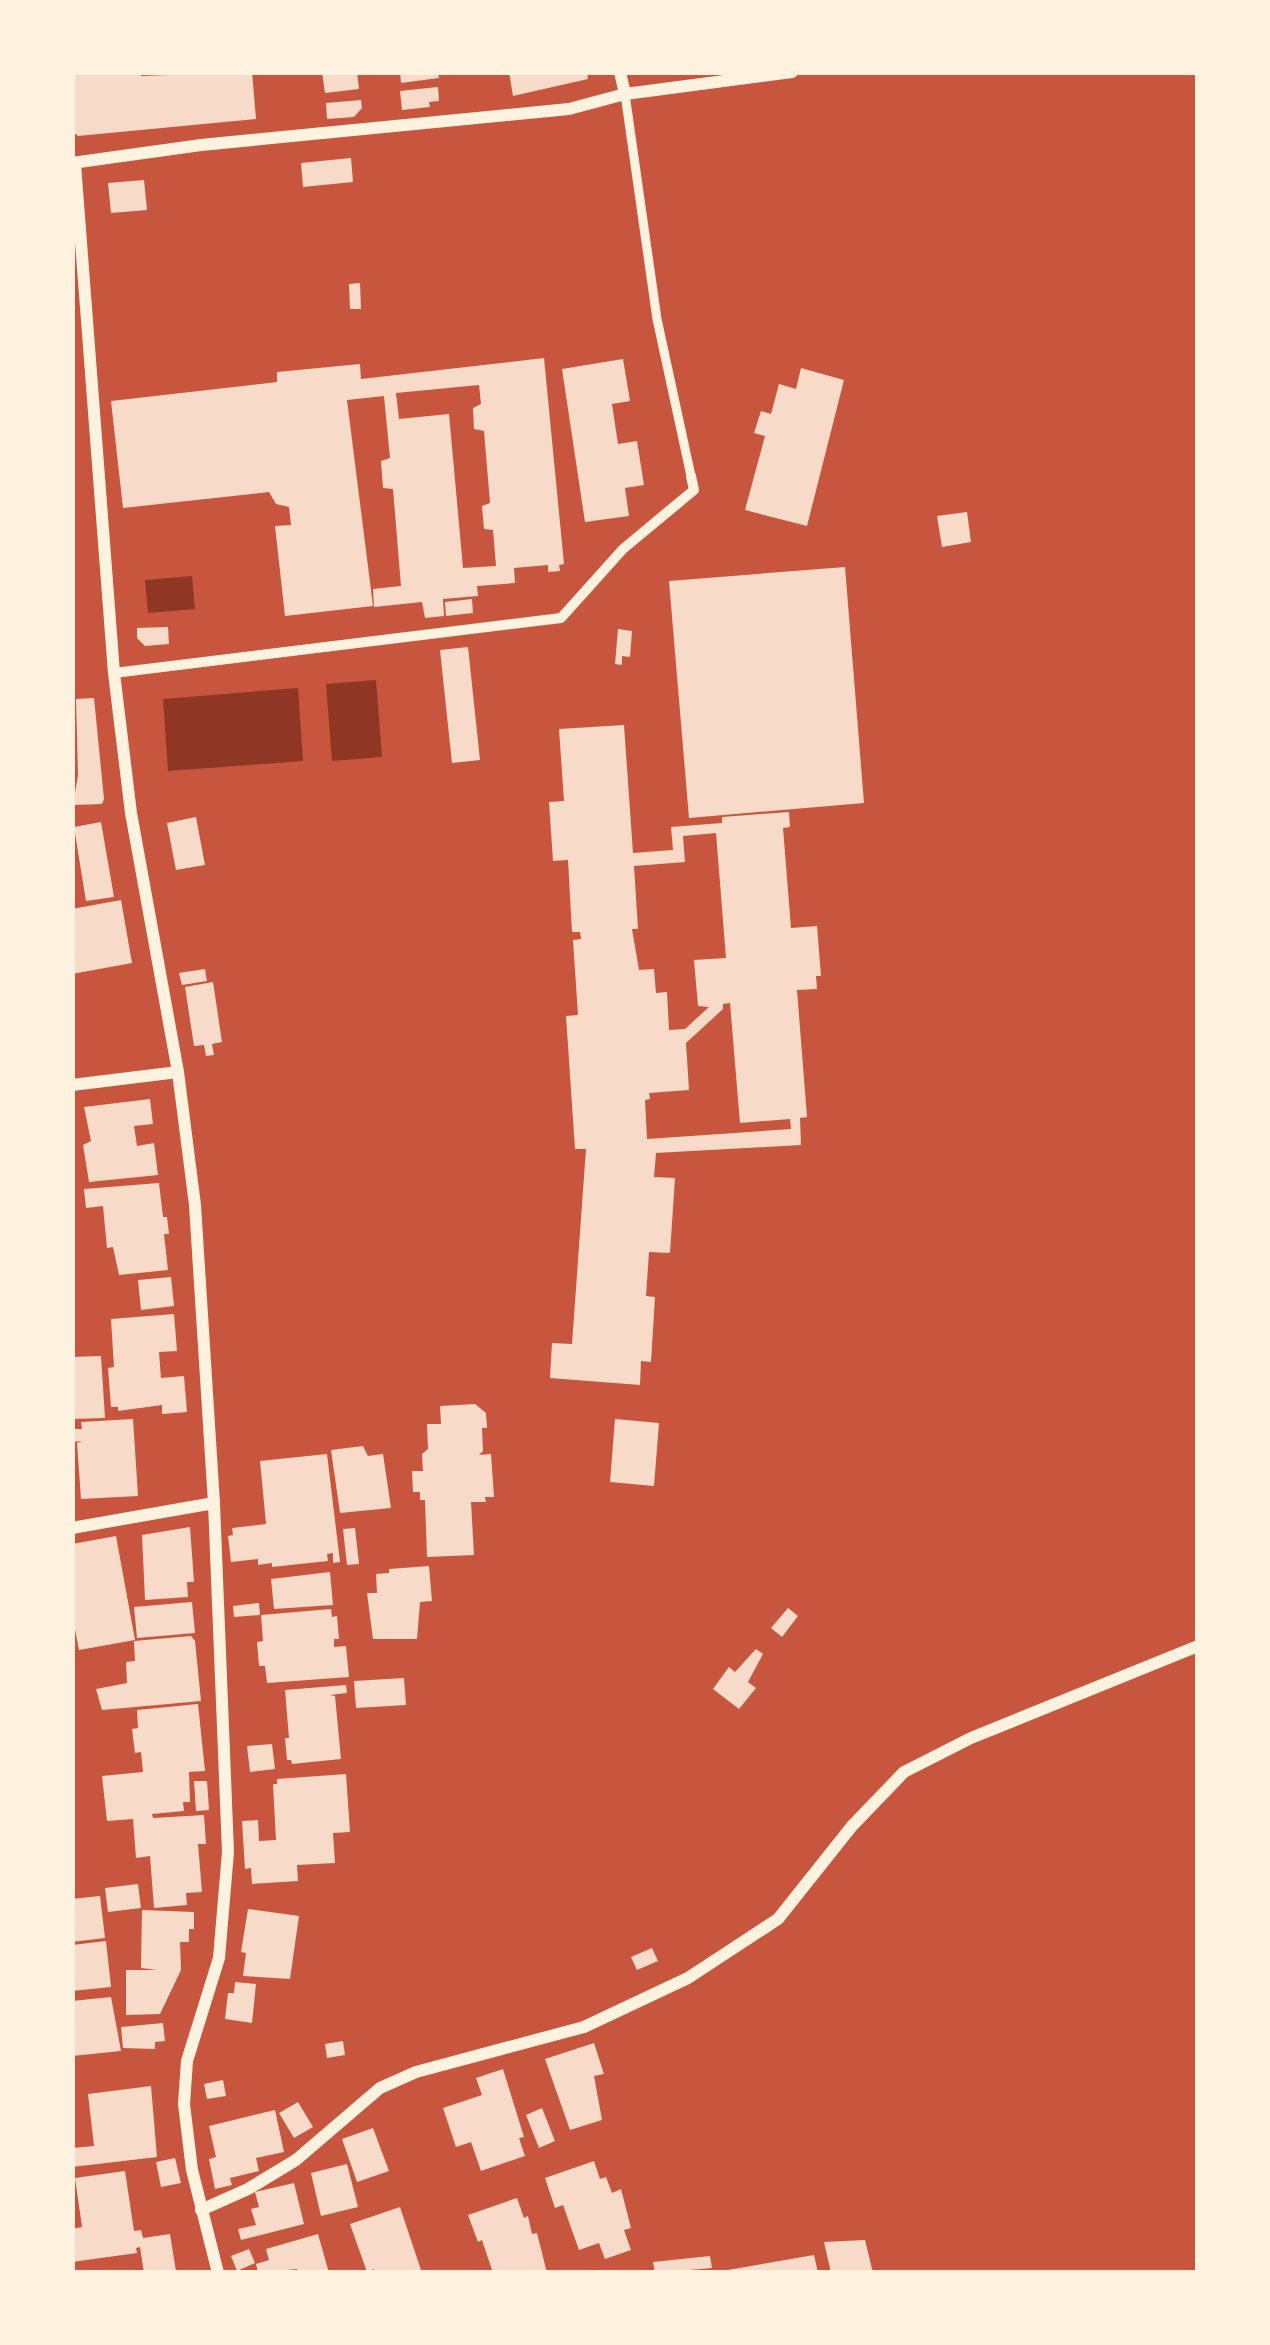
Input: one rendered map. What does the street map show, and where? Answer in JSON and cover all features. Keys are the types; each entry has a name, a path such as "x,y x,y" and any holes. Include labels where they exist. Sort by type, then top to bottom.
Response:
{"street":[{"path":"620,72 625,94"},
{"path":"218,2273 201,2210 184,2104 187,2061 219,1958 228,1852 214,1503 195,1204 178,1072 131,813 114,673 74,164 201,145 569,110 625,94 792,72"},
{"path":"114,673 561,619 623,549 694,490 691,476"},
{"path":"72,1085 178,1072"},
{"path":"72,1528 214,1503"},
{"path":"201,2210 296,2160 380,2088 416,2072 584,2027 688,1978 778,1919 852,1826 904,1772 971,1738 1198,1646"}],"lane":[{"path":"625,94 657,319 691,476"}],"shaded area":[{"path":"192,576 195,609 148,613 145,580"},
{"path":"376,680 382,757 332,761 326,684"},
{"path":"298,688 303,761 168,771 163,699"}],"building":[{"path":"72,72 141,72 141,76 252,72 256,119 78,136 72,131"},
{"path":"322,72 357,72 359,89 325,93"},
{"path":"400,72 438,72 439,78 401,83"},
{"path":"509,72 587,72 588,79 513,96"},
{"path":"438,87 439,101 429,102 430,107 402,110 400,91"},
{"path":"361,100 362,108 354,117 327,119 326,103"},
{"path":"351,158 353,182 303,187 301,163"},
{"path":"144,180 147,210 111,213 108,183"},
{"path":"360,283 361,309 350,309 349,284"},
{"path":"544,358 564,564 559,565 560,571 548,572 548,565 514,568 515,583 477,586 478,596 443,599 444,616 425,618 422,602 374,607 373,589 401,586 393,489 383,488 381,461 390,458 384,396 347,400 373,606 285,616 275,526 291,525 289,507 276,504 269,492 123,508 111,401 277,382 277,372 360,364 361,379","holes":["479,385 481,404 473,408 474,429 484,431 490,503 482,506 484,529 493,530 496,566 463,568 449,414 399,419 396,393"]},
{"path":"623,359 630,401 612,404 618,444 637,441 644,485 625,488 629,516 585,522 562,369"},
{"path":"801,368 844,380 807,526 745,510 765,436 754,433 761,411 771,414 779,384 796,389"},
{"path":"967,512 971,542 942,547 937,516"},
{"path":"845,567 864,803 689,818 669,581"},
{"path":"472,599 473,613 446,616 445,602"},
{"path":"168,627 169,644 145,646 137,638 137,628"},
{"path":"618,629 632,631 630,657 622,656 622,665 615,664"},
{"path":"468,647 480,760 452,763 440,650"},
{"path":"94,698 104,799 102,804 73,805 78,775 76,699"},
{"path":"624,725 633,853 673,850 671,827 789,812 790,827 783,828 791,928 817,926 821,976 816,976 817,989 797,990 807,1117 800,1118 801,1145 656,1153 654,1177 675,1178 670,1253 649,1252 646,1296 655,1297 651,1362 641,1361 640,1385 550,1378 552,1343 572,1344 586,1149 575,1149 566,1016 578,1015 573,940 581,939 580,932 572,932 568,860 553,861 549,802 564,801 559,729","holes":["716,833 726,958 694,960 698,1006 709,1007 685,1029 669,1030 667,992 656,993 654,969 639,970 632,929 638,929 634,866 685,862 683,836","730,1003 740,1123 790,1119 791,1129 647,1139 645,1100 650,1099 649,1093 689,1090 686,1043 723,1004"]},
{"path":"196,817 205,865 176,870 167,823"},
{"path":"101,822 114,897 86,901 74,827"},
{"path":"121,900 132,963 72,974 72,909"},
{"path":"205,969 207,981 182,985 179,973"},
{"path":"213,982 222,1042 212,1044 214,1055 206,1056 204,1045 194,1046 185,987"},
{"path":"150,1099 153,1124 134,1126 137,1146 154,1143 158,1175 89,1182 83,1145 91,1141 84,1107"},
{"path":"159,1183 169,1234 164,1234 168,1270 119,1275 113,1247 107,1248 103,1206 86,1208 84,1189"},
{"path":"171,1277 174,1306 141,1310 138,1280"},
{"path":"174,1314 177,1351 159,1352 161,1378 184,1376 187,1412 162,1414 162,1405 118,1411 111,1407 111,1319"},
{"path":"101,1356 105,1418 72,1419 72,1357"},
{"path":"475,1404 486,1413 479,1455 491,1454 494,1497 471,1502 474,1555 427,1557 425,1500 420,1500 420,1492 413,1492 412,1471 423,1471 427,1424 441,1424 440,1406"},
{"path":"133,1419 138,1496 81,1499 77,1443 82,1441 72,1442 72,1429 82,1429 81,1422"},
{"path":"615,1419 659,1423 654,1486 610,1482"},
{"path":"363,1446 368,1456 383,1454 391,1508 340,1513 331,1450"},
{"path":"327,1454 340,1562 333,1563 333,1553 327,1554 328,1561 272,1567 272,1563 258,1565 258,1559 231,1562 228,1536 233,1535 232,1528 266,1524 260,1461"},
{"path":"190,1527 194,1582 187,1582 188,1597 145,1600 142,1535"},
{"path":"355,1528 359,1564 347,1565 343,1529"},
{"path":"116,1536 135,1640 79,1650 72,1614 72,1544"},
{"path":"429,1566 432,1601 420,1602 417,1639 373,1639 367,1593 377,1593 376,1574"},
{"path":"330,1572 333,1605 274,1609 271,1579"},
{"path":"192,1602 195,1633 137,1638 134,1607"},
{"path":"259,1603 260,1615 234,1617 233,1606"},
{"path":"788,1608 798,1616 782,1637 771,1628"},
{"path":"331,1609 332,1617 337,1616 339,1639 334,1639 334,1647 346,1646 349,1677 267,1683 265,1666 259,1666 261,1615"},
{"path":"191,1636 201,1701 102,1710 96,1689 127,1683 126,1662 135,1661 134,1641"},
{"path":"756,1649 763,1654 748,1682 756,1688 739,1709 713,1689 729,1667 735,1672"},
{"path":"404,1678 406,1705 356,1708 354,1681"},
{"path":"346,1685 347,1693 330,1695 335,1696 341,1759 292,1764 287,1760 285,1690"},
{"path":"198,1704 205,1771 189,1772 190,1802 183,1802 184,1811 152,1814 153,1818 204,1815 206,1844 198,1844 202,1892 186,1893 187,1905 154,1908 150,1856 136,1858 133,1819 107,1821 102,1776 143,1772 132,1729 138,1728 137,1710"},
{"path":"272,1744 275,1769 250,1772 247,1746"},
{"path":"346,1774 350,1832 333,1833 335,1863 297,1865 298,1881 252,1884 251,1868 245,1869 242,1821 258,1820 259,1841 276,1840 273,1784 277,1779"},
{"path":"194,1781 207,1781 209,1810 196,1811"},
{"path":"138,1884 141,1908 108,1912 105,1888"},
{"path":"100,1896 105,1938 72,1942 72,1899"},
{"path":"248,1909 299,1916 290,1979 243,1976 246,1953 241,1952"},
{"path":"142,1910 194,1912 194,1929 189,1929 189,1942 180,1942 181,1970 160,2014 126,2015 126,1970 157,1970 141,1968"},
{"path":"106,1941 111,1987 72,1991 72,1945"},
{"path":"652,1948 658,1961 637,1970 631,1957"},
{"path":"235,1982 256,1984 252,2023 225,2019 228,1993 234,1993"},
{"path":"111,1997 121,2051 72,2056 72,2001"},
{"path":"163,2023 165,2041 155,2042 155,2049 123,2048 121,2027"},
{"path":"343,2041 345,2055 327,2058 325,2044"},
{"path":"594,2043 604,2074 594,2076 602,2120 570,2130 545,2059"},
{"path":"503,2069 524,2137 519,2138 525,2156 481,2171 471,2142 456,2147 443,2108 482,2095 476,2078"},
{"path":"223,2080 226,2096 207,2099 204,2084"},
{"path":"151,2086 157,2157 72,2167 72,2148 94,2146 88,2094"},
{"path":"298,2102 313,2127 294,2138 279,2113"},
{"path":"542,2108 555,2141 539,2148 526,2115"},
{"path":"275,2110 284,2152 256,2158 259,2171 230,2178 232,2185 215,2189 209,2159 216,2157 209,2126"},
{"path":"373,2128 389,2171 357,2182 342,2139"},
{"path":"175,2158 181,2183 161,2187 156,2162"},
{"path":"594,2161 612,2193 621,2189 631,2228 624,2230 631,2250 605,2259 599,2243 579,2250 563,2205 555,2208 545,2178"},
{"path":"347,2164 358,2207 321,2216 311,2173"},
{"path":"125,2171 134,2231 141,2230 143,2238 170,2234 176,2271 144,2273 140,2247 137,2253 72,2262 72,2229 82,2227 75,2178"},
{"path":"294,2183 304,2224 241,2240 238,2229 256,2225 251,2209 259,2207 255,2192"},
{"path":"517,2198 532,2234 537,2233 547,2273 493,2273 482,2240 478,2242 468,2215"},
{"path":"400,2207 422,2273 367,2272 350,2224"},
{"path":"318,2234 329,2273 298,2273 297,2269 258,2273 256,2264 269,2260 266,2249"},
{"path":"865,2240 873,2273 831,2273 824,2242"},
{"path":"249,2249 255,2263 237,2271 231,2256"},
{"path":"814,2255 818,2273 722,2273 722,2271"},
{"path":"710,2256 712,2268 655,2273 653,2262"}]}
